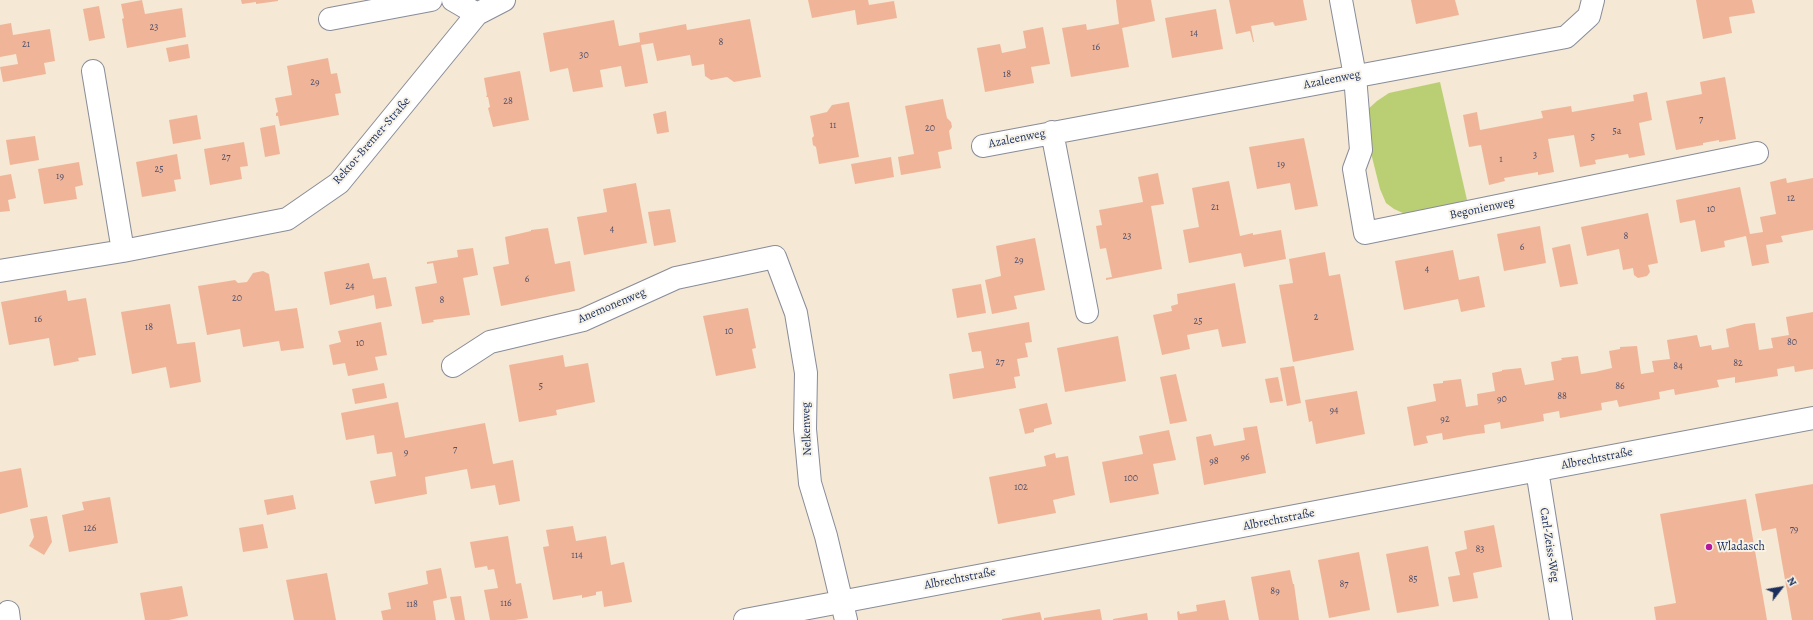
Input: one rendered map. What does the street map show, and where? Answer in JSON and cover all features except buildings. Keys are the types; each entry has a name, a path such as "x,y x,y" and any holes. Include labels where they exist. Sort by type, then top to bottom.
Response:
{"street":[{"path":"330,19 431,0"},
{"path":"453,0 477,14"},
{"name":"Rektor-Bremer-Straße","path":"0,271 123,251 287,219 339,183 477,14 504,0"},
{"path":"1341,0 1355,76"},
{"name":"Azaleenweg","path":"983,146 1566,37 1589,16 1593,0"},
{"path":"93,71 123,251"},
{"name":"Begonienweg","path":"1355,76 1361,150 1354,169 1365,234 1757,153"},
{"name":"Azaleenweg","path":"1052,132 1087,312"},
{"name":"Anemonenweg","path":"453,366 490,342 583,320 676,278 775,257"},
{"name":"Nelkenweg","path":"775,257 796,313 806,373 805,429 810,483 844,611"},
{"name":"Albrechtstraße","path":"745,620 844,611 1537,470 1813,418"},
{"name":"Carl-Zeiss-Weg","path":"1537,470 1561,620"}],"green space":[{"path":"1440,82 1467,200 1416,213 1403,213 1386,203 1380,189 1370,149 1367,110 1389,93"}],"place":[{"name":"Wladasch","path":"1709,547"}]}
